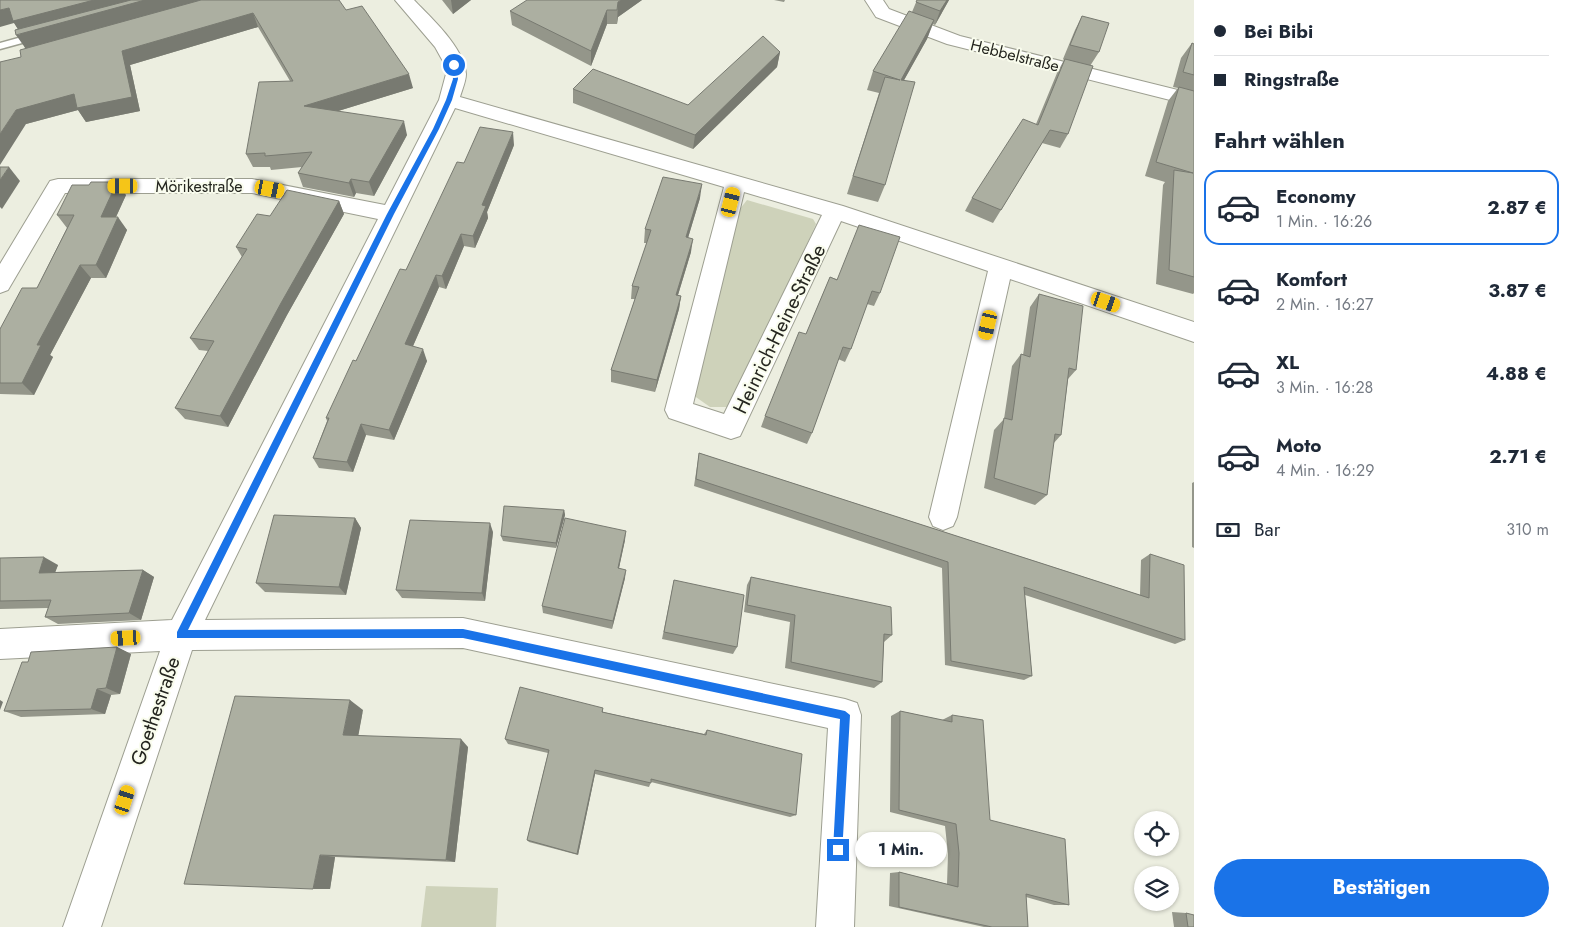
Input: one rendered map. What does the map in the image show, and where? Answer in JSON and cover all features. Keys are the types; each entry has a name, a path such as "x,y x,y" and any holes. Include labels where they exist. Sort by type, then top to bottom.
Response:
{"street":[{"name":"Goethestraße","path":"82,927 181,635 390,214 436,129 449,100 455,79 454,65 440,41 404,0"},
{"name":"Hebbelstraße","path":"874,0 882,13 954,40 1194,100"},
{"path":"449,100 835,211 1194,332"},
{"name":"Heinrich-Heine-Straße","path":"736,183 678,410 731,428 835,211"},
{"name":"Mörikestraße","path":"0,284 58,186 252,186 390,214"},
{"path":"943,518 1001,267"},
{"path":"0,644 181,635 463,633 845,715 835,927"}],"lane":[{"path":"0,46 46,34"}],"green space":[{"path":"747,200 813,219 816,224 737,401 731,407 710,407 693,395 739,210"},
{"path":"426,886 498,888 496,927 421,927"}],"building":[{"path":"0,0 94,0 13,21 9,8 0,10"},
{"path":"131,0 145,0 16,35 15,30"},
{"path":"201,0 339,0 346,10 362,6 409,74 304,106 404,121 369,182 351,179 349,183 298,173 312,152 265,156 265,153 246,154 259,82 293,81 253,13 122,51 132,97 77,108 74,94 16,110 0,134 0,62 21,57 20,50"},
{"path":"527,0 621,0 618,2 617,10 607,10 591,51 510,11"},
{"path":"917,0 947,0 940,11 916,2"},
{"path":"909,11 934,20 901,80 915,82 885,185 853,176 885,77 900,80 873,71"},
{"path":"1082,16 1109,23 1099,52 1070,45"},
{"path":"763,36 780,52 695,135 573,89 593,69 688,105"},
{"path":"1192,43 1194,44 1194,75 1183,72"},
{"path":"1065,59 1093,66 1068,134 1050,130 1001,210 972,198 1023,119 1038,125"},
{"path":"1179,87 1194,91 1194,277 1169,270 1174,170 1193,173 1156,162"},
{"path":"480,127 513,132 482,205 486,206 473,236 461,234 442,276 436,275 405,344 423,349 389,430 361,424 347,462 313,458 329,418 326,418 353,360 356,361 400,269 406,270 457,162 464,163"},
{"path":"0,167 9,167 0,180"},
{"path":"663,177 702,184 686,237 693,239 676,295 681,296 657,380 611,370 639,287 632,286 651,230 645,229"},
{"path":"91,182 117,182 101,217 118,217 96,265 80,265 37,345 41,345 22,383 0,383 0,329 22,288 37,288 74,215 57,215 72,185 89,185"},
{"path":"287,190 339,201 220,416 175,408 214,341 190,338 247,249 236,247 257,214 270,216"},
{"path":"859,225 900,237 880,293 872,291 851,349 843,347 812,433 765,416 799,332 806,334 830,277 837,280"},
{"path":"1039,294 1083,306 1076,370 1069,368 1061,435 1055,434 1047,495 994,478 1004,418 1012,420 1021,354 1030,357"},
{"path":"699,453 1149,598 1150,554 1184,565 1185,640 1024,587 1032,676 951,661 948,562 696,479"},
{"path":"504,506 564,510 556,543 501,536"},
{"path":"274,515 355,518 339,587 256,583"},
{"path":"565,518 626,531 618,568 626,570 613,621 542,606"},
{"path":"410,520 490,523 482,593 396,590"},
{"path":"44,557 39,573 143,570 129,613 45,617 51,600 0,601 0,558"},
{"path":"751,577 891,607 892,635 884,634 882,682 791,662 795,615 747,605"},
{"path":"674,580 744,595 737,647 664,632"},
{"path":"117,647 106,688 97,689 91,709 4,711 22,662 28,662 31,652"},
{"path":"520,687 603,708 602,712 706,735 707,730 802,754 796,815 651,779 651,783 595,770 577,854 527,840 549,750 505,739"},
{"path":"235,696 350,700 343,735 461,739 446,860 320,855 313,889 184,884"},
{"path":"900,711 952,722 952,715 983,720 990,820 1065,839 1069,905 1026,894 1028,927 992,927 899,907 899,872 958,887 959,853 956,824 899,810"},
{"path":"1186,913 1194,915 1194,927 1188,927"}],"route":[{"path":"454,65 455,79 449,100 436,129 390,214 181,635 463,633 845,715 838,850"}]}
